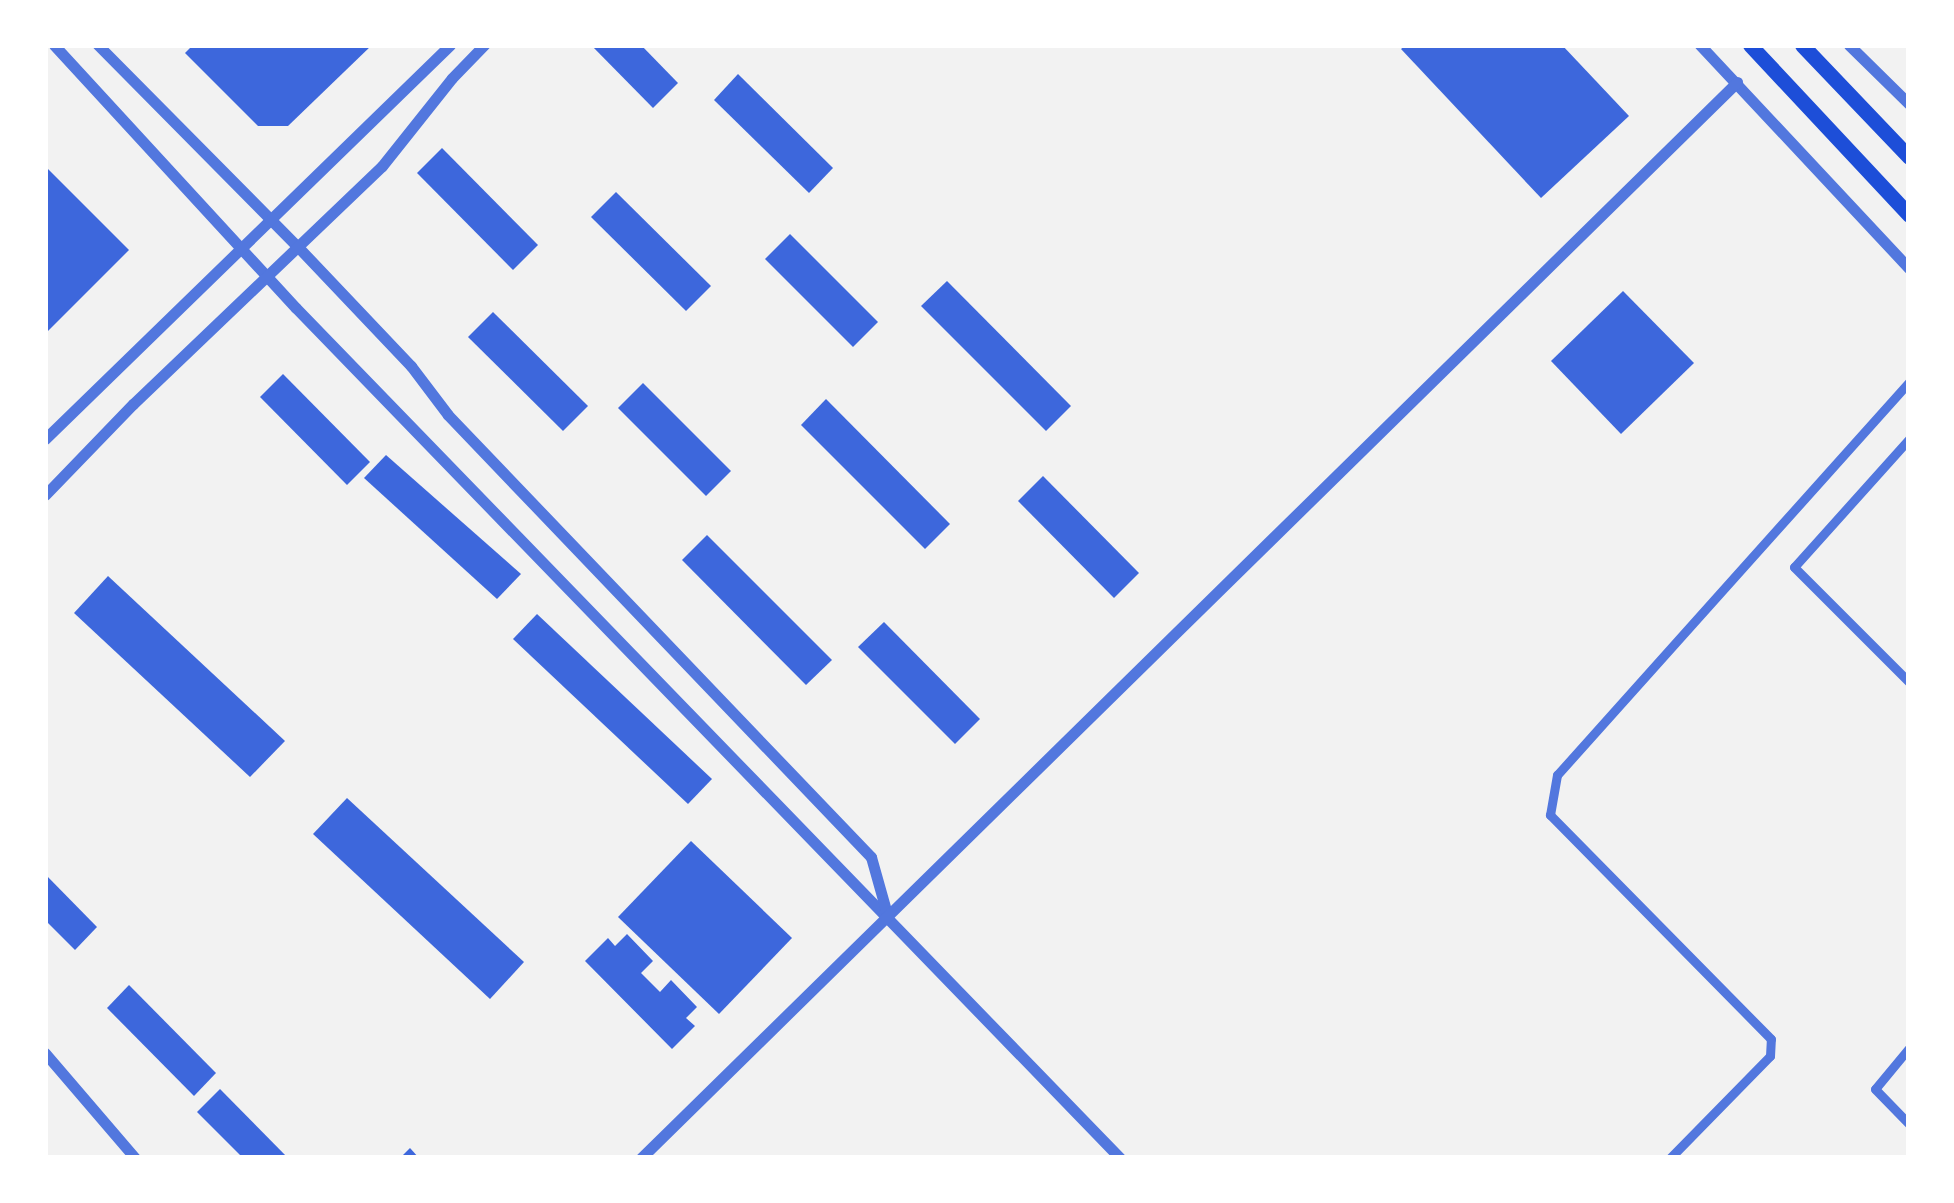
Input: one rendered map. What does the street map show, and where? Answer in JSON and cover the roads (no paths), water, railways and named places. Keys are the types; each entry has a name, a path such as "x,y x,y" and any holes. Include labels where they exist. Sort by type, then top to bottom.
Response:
{"highway":[{"path":"1750,45 1909,216"},
{"path":"1802,45 1909,157"}],"street":[{"path":"54,45 268,277 1120,1158"},
{"path":"98,45 299,248 411,366 448,415 872,858 887,914"},
{"path":"45,439 450,45"},
{"path":"45,495 133,404 382,166 452,78 484,45"},
{"path":"1700,45 1909,268"},
{"path":"1849,45 1909,104"},
{"path":"641,1158 1737,82"},
{"path":"1670,1158 1770,1056 1771,1039 1550,815 1557,775 1909,382"},
{"path":"1909,439 1794,567 1909,682"},
{"path":"1909,1048 1875,1090 1909,1124"},
{"path":"45,1053 135,1158"}]}
